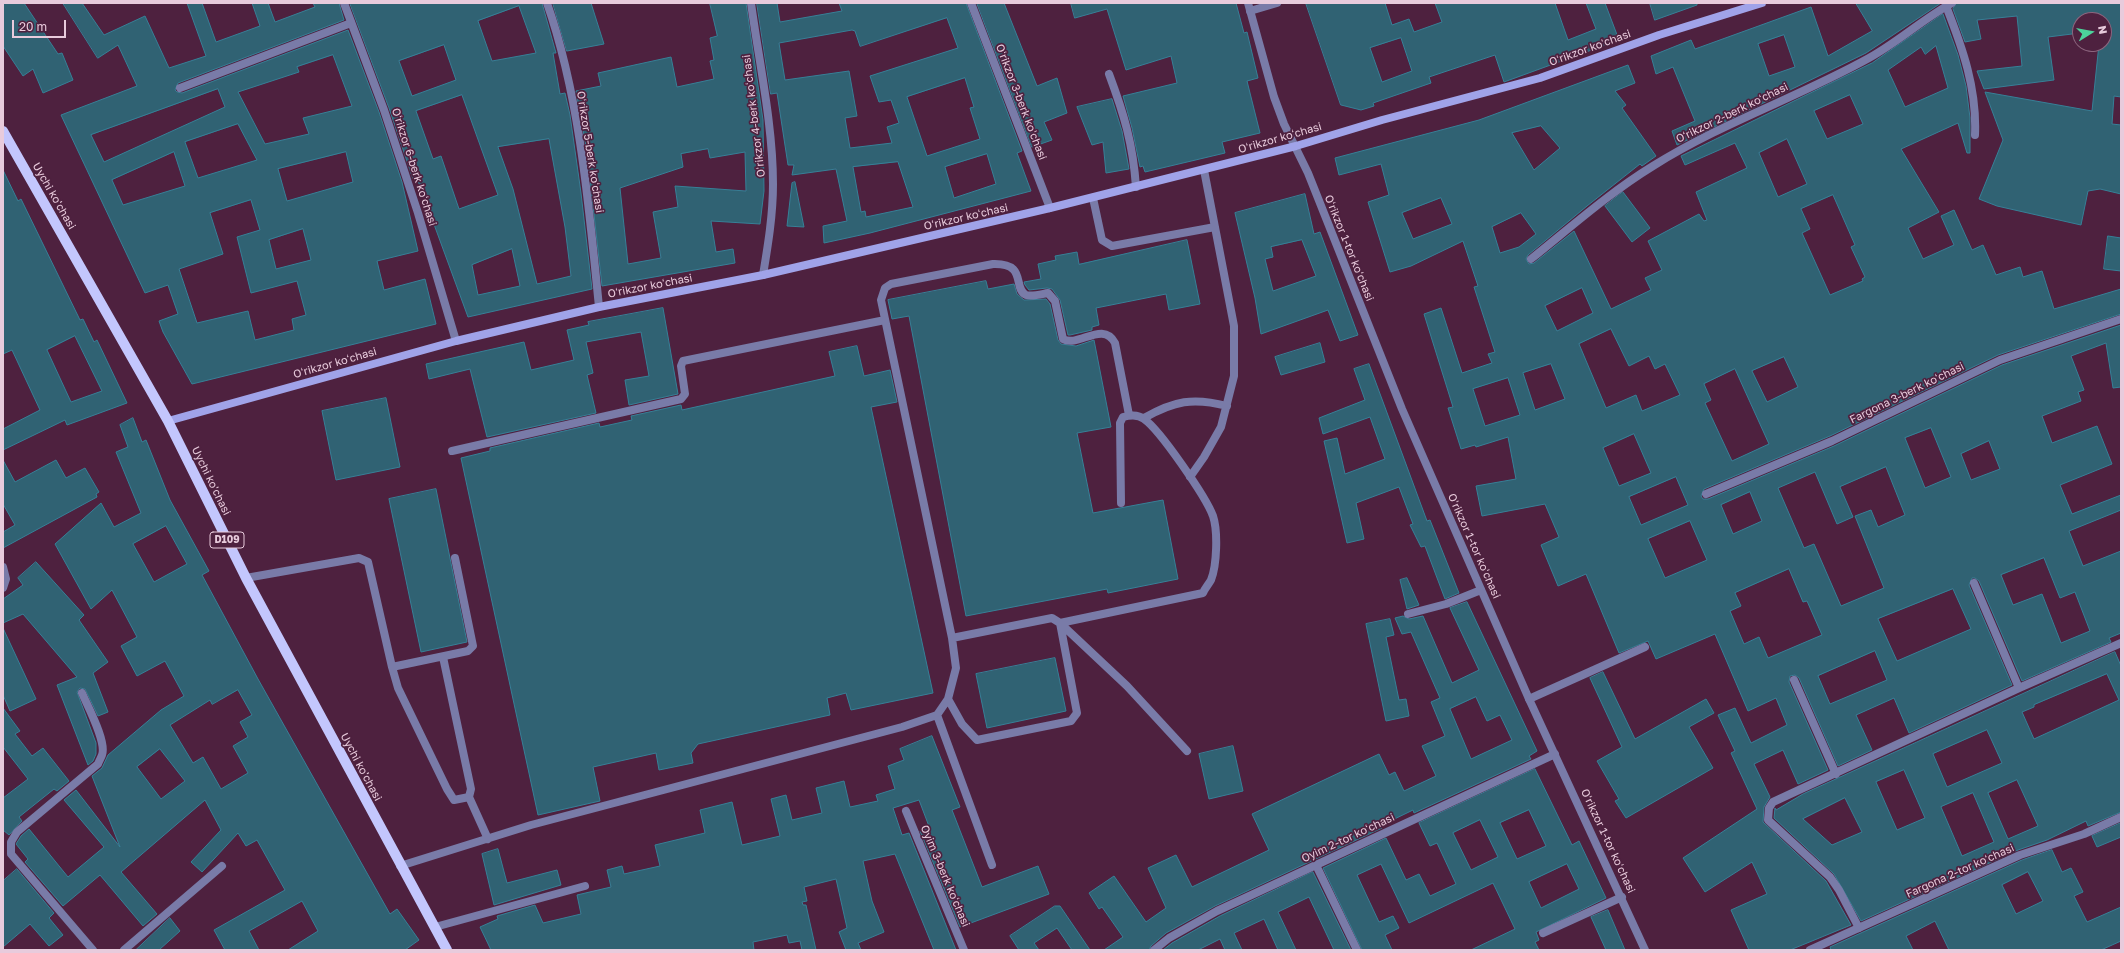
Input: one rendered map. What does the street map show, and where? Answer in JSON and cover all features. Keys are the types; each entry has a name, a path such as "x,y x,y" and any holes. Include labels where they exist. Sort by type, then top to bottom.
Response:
{"main road":[{"name":"Oʻrikzor koʻchasi","path":"168,422 456,341 598,307 763,275 1092,198 1296,146 1382,120 1540,78 1659,35 1762,3"},
{"name":"Uychi ko'chasi","path":"3,131 168,422 246,578 400,866 447,950"}],"street":[{"name":"Oʻrikzor 6-berk koʻchasi","path":"344,3 384,110 418,213 456,341"},
{"name":"Oʻrikzor 5-berk koʻchasi","path":"547,3 564,60 575,118 587,195 598,307"},
{"name":"Oʻrikzor 4-berk koʻchasi","path":"751,3 772,153 773,184 771,223 763,275"},
{"name":"Oʻrikzor 3-berk koʻchasi","path":"971,3 1050,208"},
{"path":"1249,7 1277,3"},
{"path":"1949,5 1971,76 1976,116 1975,135"},
{"name":"Oʻrikzor 2-berk koʻchasi","path":"1531,259 1617,190 1653,165 1714,133 1826,81 1871,57 1949,5"},
{"name":"Oʻrikzor 1-tor koʻchasi","path":"1249,7 1274,97 1284,124 1296,146 1402,409 1529,699 1622,897 1645,950"},
{"path":"180,88 351,23"},
{"path":"1109,74 1128,128 1133,151 1136,187"},
{"path":"1190,477 1204,457 1221,427 1234,376 1234,326 1204,170"},
{"path":"1092,198 1102,240 1112,246 1215,227"},
{"path":"400,866 539,823 902,727 937,716 948,698 956,668 952,638 881,300 885,288 891,284 994,264 1005,264 1012,267 1023,292 1026,295 1031,296 1048,293 1054,298 1063,338 1070,340 1102,334 1112,338 1115,343 1129,415"},
{"path":"452,451 681,399 685,394 681,366 683,361 885,320"},
{"name":"Fargona 3-berk koʻchasi","path":"1706,494 1832,441 2000,360 2121,320"},
{"path":"1121,503 1120,423 1123,417 1129,415 1144,418 1179,402 1207,401 1227,406"},
{"path":"1060,623 1203,593 1211,579 1217,540 1213,516 1202,492 1144,418"},
{"path":"246,578 359,558 368,562 398,688 447,789 454,800 469,797"},
{"path":"392,667 468,651 473,646 456,558"},
{"path":"3,567 6,579 3,588"},
{"path":"1974,583 2019,688"},
{"path":"1408,614 1446,604 1481,590"},
{"path":"952,638 1052,618 1060,623 1127,686 1187,750"},
{"path":"948,698 962,724 977,740 1071,721 1077,713 1060,623"},
{"path":"1859,928 1839,890 1830,877 1768,820 1769,808 1773,802 2121,642"},
{"path":"1529,699 1646,647"},
{"path":"443,657 471,789 469,797 488,839"},
{"path":"1794,680 1836,774"},
{"path":"82,693 99,734 103,747 102,755 98,764 17,832 11,842 11,854 93,950"},
{"path":"937,716 992,865"},
{"name":"Oyim 2-tor koʻchasi","path":"1154,950 1169,938 1217,911 1555,754"},
{"name":"Oyim 3-berk koʻchasi","path":"906,811 964,950"},
{"name":"Fargona 2-tor koʻchasi","path":"1810,950 2020,855 2084,834 2121,817"},
{"path":"1316,865 1357,950"},
{"path":"124,950 222,866"},
{"path":"435,927 585,886"},
{"path":"1543,933 1622,897"}],"building":[{"path":"3,3 24,3 58,54 62,53 73,80 43,93 33,69 23,76 3,46"},
{"path":"63,3 82,3 104,35 145,16 169,68 206,56 187,3 202,3 216,42 260,26 252,3 268,3 275,22 315,7 313,3 339,3 344,20 178,83 175,90 182,93 348,30 379,112 402,182 418,251 377,261 384,290 425,279 436,324 192,384 163,332 159,321 178,314 168,285 145,293 61,115 137,86 118,45 98,58","holes":["333,55 352,106 303,118 309,134 265,144 238,92 299,72 297,67","218,89 225,107 104,162 91,135","238,124 257,160 198,178 185,142","174,152 185,186 123,205 112,180","346,152 353,182 287,201 278,169","251,200 260,230 237,237 251,293 297,281 306,315 292,319 294,330 255,340 248,311 197,323 179,269 223,254 210,213","303,229 311,260 276,269 269,240"]},
{"path":"350,3 542,3 556,53 553,53 560,94 565,93 570,115 592,289 468,317 417,178 413,179 389,108","holes":["519,6 536,53 492,61 478,21","444,45 456,80 412,96 399,61","462,95 498,195 459,209 441,156 433,159 416,111","549,139 565,227 571,276 537,284 513,189 498,147","512,249 520,286 478,295 472,265"]},
{"path":"553,3 591,3 604,44 567,51"},
{"path":"710,3 746,3 763,120 764,191 760,224 711,221 716,252 733,249 735,263 602,286 587,152 576,91 601,86 598,73 671,57 677,87 714,79 710,61 714,60 710,38 717,36","holes":["708,149 710,158 745,152 746,191 675,186 678,207 653,212 661,258 628,264 620,188 683,167 681,154"]},
{"path":"757,3 777,3 780,22 842,11 839,3 966,3 1022,151 1017,153 1031,191 870,233 824,243 823,226 847,221 836,169 792,175 794,165 788,165 777,93 771,94","holes":["947,18 958,48 870,76 879,102 891,100 899,123 887,127 892,143 850,148 845,118 857,116 849,71 785,80 779,43 852,30 855,31 860,46","965,78 974,107 970,108 980,139 927,156 907,97","987,154 996,184 954,198 945,167","898,162 913,207 866,217 865,211 861,212 853,167"]},
{"path":"977,3 1004,3 1037,86 1057,78 1067,113 1044,122 1052,140 1032,147"},
{"path":"1071,3 1236,3 1244,33 1247,32 1258,78 1247,81 1260,133 1222,142 1225,153 1145,172 1143,166 1140,167 1132,128 1123,96 1177,83 1171,56 1126,70 1107,9 1075,18"},
{"path":"1306,3 1385,3 1392,25 1409,19 1414,32 1442,22 1435,3 1555,3 1568,40 1596,29 1586,3 1605,3 1619,40 1504,82 1495,55 1429,77 1431,83 1373,103 1374,106 1361,110 1341,105","holes":["1401,38 1412,71 1382,82 1370,48"]},
{"path":"1650,3 1697,3 1697,5 1655,20"},
{"path":"1856,3 1941,3 1866,53 1677,145 1672,131 1695,121 1673,67 1656,74 1651,56 1691,40 1695,49 1811,7 1828,56 1872,31","holes":["1784,35 1795,67 1769,76 1758,44"]},
{"path":"1957,3 2121,3 2121,97 2114,96 2112,124 2121,125 2121,194 2100,189 2088,191 2081,225 1997,206 1979,199 2003,140 1985,92 2092,111 2098,52 2112,52 2112,12 2072,12 2072,34 2048,37 2054,80 1984,89 1977,71 2022,66 2017,16 1977,20 1981,39 1965,42 1953,9"},
{"path":"1943,14 1958,55 1966,86 1970,118 1970,153 1967,153 1958,123 1901,149 1939,212 1908,228 1923,259 1954,245 1941,216 1954,210 1972,250 1983,245 1996,275 2020,267 2023,277 2042,271 2054,309 2121,289 2121,314 1998,355 1830,436 1704,489 1701,496 1703,499 1708,499 1834,446 2002,365 2121,325 2121,387 2113,388 2106,343 2071,356 2084,390 2078,392 2081,401 2042,416 2052,443 2097,426 2112,464 2060,485 2072,514 2121,495 2121,510 2069,531 2083,566 2121,551 2121,633 2109,638 2111,642 2022,681 1979,581 1972,578 1969,585 2012,685 1909,733 1894,698 1856,715 1872,750 1838,766 1799,678 1795,675 1790,676 1789,682 1828,770 1798,784 1783,750 1754,764 1770,797 1764,807 1763,822 1826,881 1851,925 1790,950 1749,950 1731,910 1767,894 1752,862 1705,892 1683,858 1757,809 1731,753 1735,751 1718,715 1735,708 1751,743 1787,725 1776,698 1748,711 1715,634 1656,659 1648,641 1619,653 1586,574 1558,586 1541,545 1559,537 1545,504 1482,516 1476,486 1516,479 1508,437 1476,447 1475,445 1461,449 1448,408 1453,407 1424,314 1441,308 1462,373 1492,363 1488,354 1495,352 1474,287 1478,286 1463,241 1411,266 1390,272 1368,202 1389,195 1381,164 1339,175 1335,158 1479,120 1628,65 1635,83 1615,91 1626,105 1622,108 1656,156 1642,166 1640,164 1528,255 1526,259 1529,264 1534,263 1574,231 1611,309 1651,290 1645,278 1662,270 1648,241 1699,214 1704,221 1707,220 1696,192 1747,168 1735,143 1685,165 1681,156 1872,63","holes":["1936,46 1948,88 1905,107 1888,70 1921,47 1925,54","1850,95 1863,124 1827,139 1814,111","1541,126 1560,148 1534,170 1512,133","1787,139 1807,184 1778,197 1759,153","1833,195 1855,245 1851,247 1865,277 1862,279 1863,281 1830,295 1802,233 1810,229 1801,209","1441,198 1452,224 1413,239 1402,213","1521,213 1536,234 1519,247 1500,253 1492,227","1582,288 1593,313 1557,331 1545,306","1611,329 1629,366 1649,356 1655,369 1665,364 1680,395 1642,411 1636,395 1606,408 1579,344","1784,357 1798,387 1767,402 1752,371","1551,364 1565,399 1535,410 1523,373","1735,369 1769,444 1732,461 1705,403 1711,400 1704,384","1508,378 1520,415 1485,426 1473,389","1931,428 1951,477 1925,488 1905,438","1634,434 1651,473 1619,486 1603,448","1989,441 2000,469 1971,480 1961,454","1886,467 1905,515 1878,527 1871,510 1855,516 1884,588 1841,606 1814,544 1804,548 1778,488 1815,472 1837,524 1853,517 1840,487","1676,477 1688,505 1641,525 1629,497","1750,492 1762,521 1733,534 1721,505","1690,521 1707,560 1665,578 1648,539","2044,558 2060,598 2075,592 2090,631 2061,643 2042,594 2013,605 2001,575","1789,569 1803,602 1807,601 1822,635 1768,658 1759,637 1744,644 1730,611 1741,606 1735,593","1953,589 1971,629 1897,661 1878,619","1875,651 1887,680 1830,704 1818,676"]},
{"path":"1112,99 1122,131 1129,169 1106,173 1103,142 1092,145 1077,107"},
{"path":"3,170 18,201 21,199 80,320 83,319 94,342 97,340 127,403 67,425 65,420 3,450 3,429 40,410 12,350 3,354","holes":["75,336 102,391 71,402 47,350"]},
{"path":"795,182 804,227 787,226 792,183"},
{"path":"1623,192 1650,228 1632,242 1605,206"},
{"path":"1305,194 1314,234 1320,232 1358,335 1340,341 1328,310 1261,334 1255,298 1235,213","holes":["1302,240 1316,276 1273,291 1265,259 1273,257 1271,247"]},
{"path":"2108,236 2121,238 2121,271 2104,269"},
{"path":"1187,240 1200,304 1169,310 1166,294 1096,308 1099,325 1092,327 1092,330 1068,335 1060,300 1052,289 1047,288 1029,290 1024,282 1041,279 1038,264 1056,260 1055,256 1077,252 1079,264"},
{"path":"986,281 988,289 1014,284 1017,294 1024,300 1046,299 1050,304 1058,340 1061,344 1076,346 1094,340 1111,427 1077,433 1093,513 1163,500 1178,579 1108,593 1107,589 966,616 909,316 892,319 888,300"},
{"path":"663,308 678,394 629,405 625,380 649,376 641,332 586,342 593,373 587,375 596,413 487,437 470,369 429,379 426,364 524,342 531,370 574,360 567,330 589,325 588,322"},
{"path":"1320,343 1325,362 1281,375 1275,357"},
{"path":"857,346 864,376 890,370 897,402 871,407 933,693 851,710 846,693 827,698 830,715 698,744 691,753 693,763 659,770 656,753 593,767 600,801 538,815 461,458 490,451 490,448 599,423 600,427 632,420 631,416 681,405 682,410 835,376 829,352"},
{"path":"1369,364 1427,521 1430,520 1459,593 1445,599 1425,546 1421,547 1410,525 1413,524 1399,487 1356,503 1364,539 1347,543 1324,441 1337,438 1345,474 1385,459 1370,417 1323,434 1319,418 1365,400 1354,369"},
{"path":"386,398 400,467 336,480 322,411"},
{"path":"133,418 142,442 146,440 170,500 209,571 202,575 258,679 390,914 397,909 419,940 405,950 288,950 318,931 302,901 249,931 259,950 225,950 214,930 285,890 257,840 246,846 238,833 202,872 191,862 221,830 205,800 121,872 157,914 143,926 100,875 63,906 25,862 28,859 16,844 21,836 29,829 68,877 104,847 64,800 76,790 120,847 92,776 102,768 108,755 161,710 184,696 165,661 137,676 121,646 137,637 112,590 91,609 55,544 101,503 114,527 141,513 116,452 128,447 120,425","holes":["166,526 187,564 154,582 133,544","238,690 252,715 240,722 248,737 233,746 248,773 221,789 203,757 193,763 170,725 210,700 212,704","160,749 185,781 161,799 137,767"]},
{"path":"3,460 15,482 56,460 66,478 85,468 99,492 96,494 97,497 3,548 3,532 15,525 3,504"},
{"path":"436,489 467,642 421,652 389,499"},
{"path":"36,562 84,615 79,620 108,662 93,673 108,712 98,716 85,689 80,688 77,692 96,743 96,754 93,761 88,765 57,685 77,677 23,614 3,623 3,599 23,585 18,578"},
{"path":"1407,578 1419,605 1407,609 1400,580"},
{"path":"1467,602 1537,751 1529,756 1531,759 1414,813 1413,810 1380,826 1382,828 1215,906 1166,933 1151,946 1149,950 1104,950 1123,937 1102,907 1099,909 1089,893 1114,876 1146,922 1166,908 1148,868 1176,855 1192,887 1269,850 1252,814 1379,754 1389,775 1395,772 1404,791 1436,776 1422,746 1445,736 1431,702 1440,698 1411,632 1402,634 1395,618 1403,616 1409,619 1423,616 1452,683 1479,670 1450,608","holes":["1476,697 1487,721 1500,715 1512,740 1471,759 1450,709"]},
{"path":"1390,619 1394,635 1386,637 1399,700 1406,699 1409,716 1386,721 1366,624"},
{"path":"3,628 36,699 10,711 3,695"},
{"path":"2115,652 2121,666 2121,812 2088,826 2086,821 2047,840 2018,850 1861,921 1834,874 1774,818 1775,808 1776,810 1803,794","holes":["2107,674 2119,700 2034,739 2022,712 2034,707 2034,705","1987,730 2002,763 1947,787 1933,754","1904,770 1925,818 1897,830 1876,782","2017,780 2038,826 2008,839 1988,793","1973,793 1994,842 1962,856 1941,807","1845,798 1862,832 1832,845 1803,819"]},
{"path":"1055,658 1066,711 987,728 976,674"},
{"path":"1603,672 1635,739 1706,699 1714,713 1689,727 1713,768 1626,818 1615,801 1619,799 1597,761 1622,747 1590,678"},
{"path":"3,708 20,731 15,734 32,756 43,748 69,781 57,791 54,789 19,817 22,821 9,835 3,830 3,798 28,779 3,747"},
{"path":"932,736 960,807 952,810 982,887 1038,866 1049,894 960,927 920,831 930,829 919,800 893,808 902,835 909,833 956,950 934,950 895,854 863,861 872,901 884,932 858,943 861,950 846,950 839,932 847,928 836,879 804,887 807,901 802,902 803,905 806,905 816,950 802,950 800,941 789,943 787,935 753,942 754,950 491,950 480,927 498,919 497,916 535,905 543,923 581,914 577,895 611,887 607,870 622,866 624,874 660,866 655,845 705,833 700,810 732,802 742,845 780,836 771,799 786,795 792,820 822,813 816,788 844,781 850,807 878,801 876,795 895,789 888,766 904,760 900,749"},
{"path":"1233,746 1243,791 1209,799 1199,754"},
{"path":"1535,769 1572,845 1579,841 1606,898 1536,932 1539,940 1535,942 1539,950 1471,950 1515,929 1493,883 1409,923 1381,864 1357,875 1379,922 1393,916 1399,928 1385,935 1392,950 1362,950 1323,868 1386,838 1406,880 1419,874 1430,896 1456,884 1437,843 1430,846 1419,823","holes":["1529,810 1546,846 1517,859 1500,823","1480,820 1498,857 1471,870 1453,833","1567,864 1579,889 1541,908 1529,882"]},
{"path":"2121,823 2121,837 2097,847 2092,836"},
{"path":"498,849 507,883 557,870 561,885 494,905 482,854"},
{"path":"2052,850 2062,872 2071,868 2083,892 2074,896 2087,922 2121,907 2121,941 2101,950 1949,950 1935,921 1906,936 1913,950 1831,950 1830,947 2022,860","holes":["2028,872 2043,901 2016,914 2002,885"]},
{"path":"17,869 54,913 49,918 63,935 49,946 30,924 3,947 3,881"},
{"path":"1313,872 1351,950 1334,950 1309,897 1278,912 1296,950 1278,950 1264,919 1234,933 1242,950 1225,950 1220,939 1198,950 1163,950 1172,943 1220,916"},
{"path":"1055,906 1060,906 1090,950 1072,950 1057,928 1034,943 1039,950 1019,950 1010,936"},
{"path":"1608,910 1625,950 1606,950 1591,917"},
{"path":"170,918 180,931 159,950 136,950"}]}
